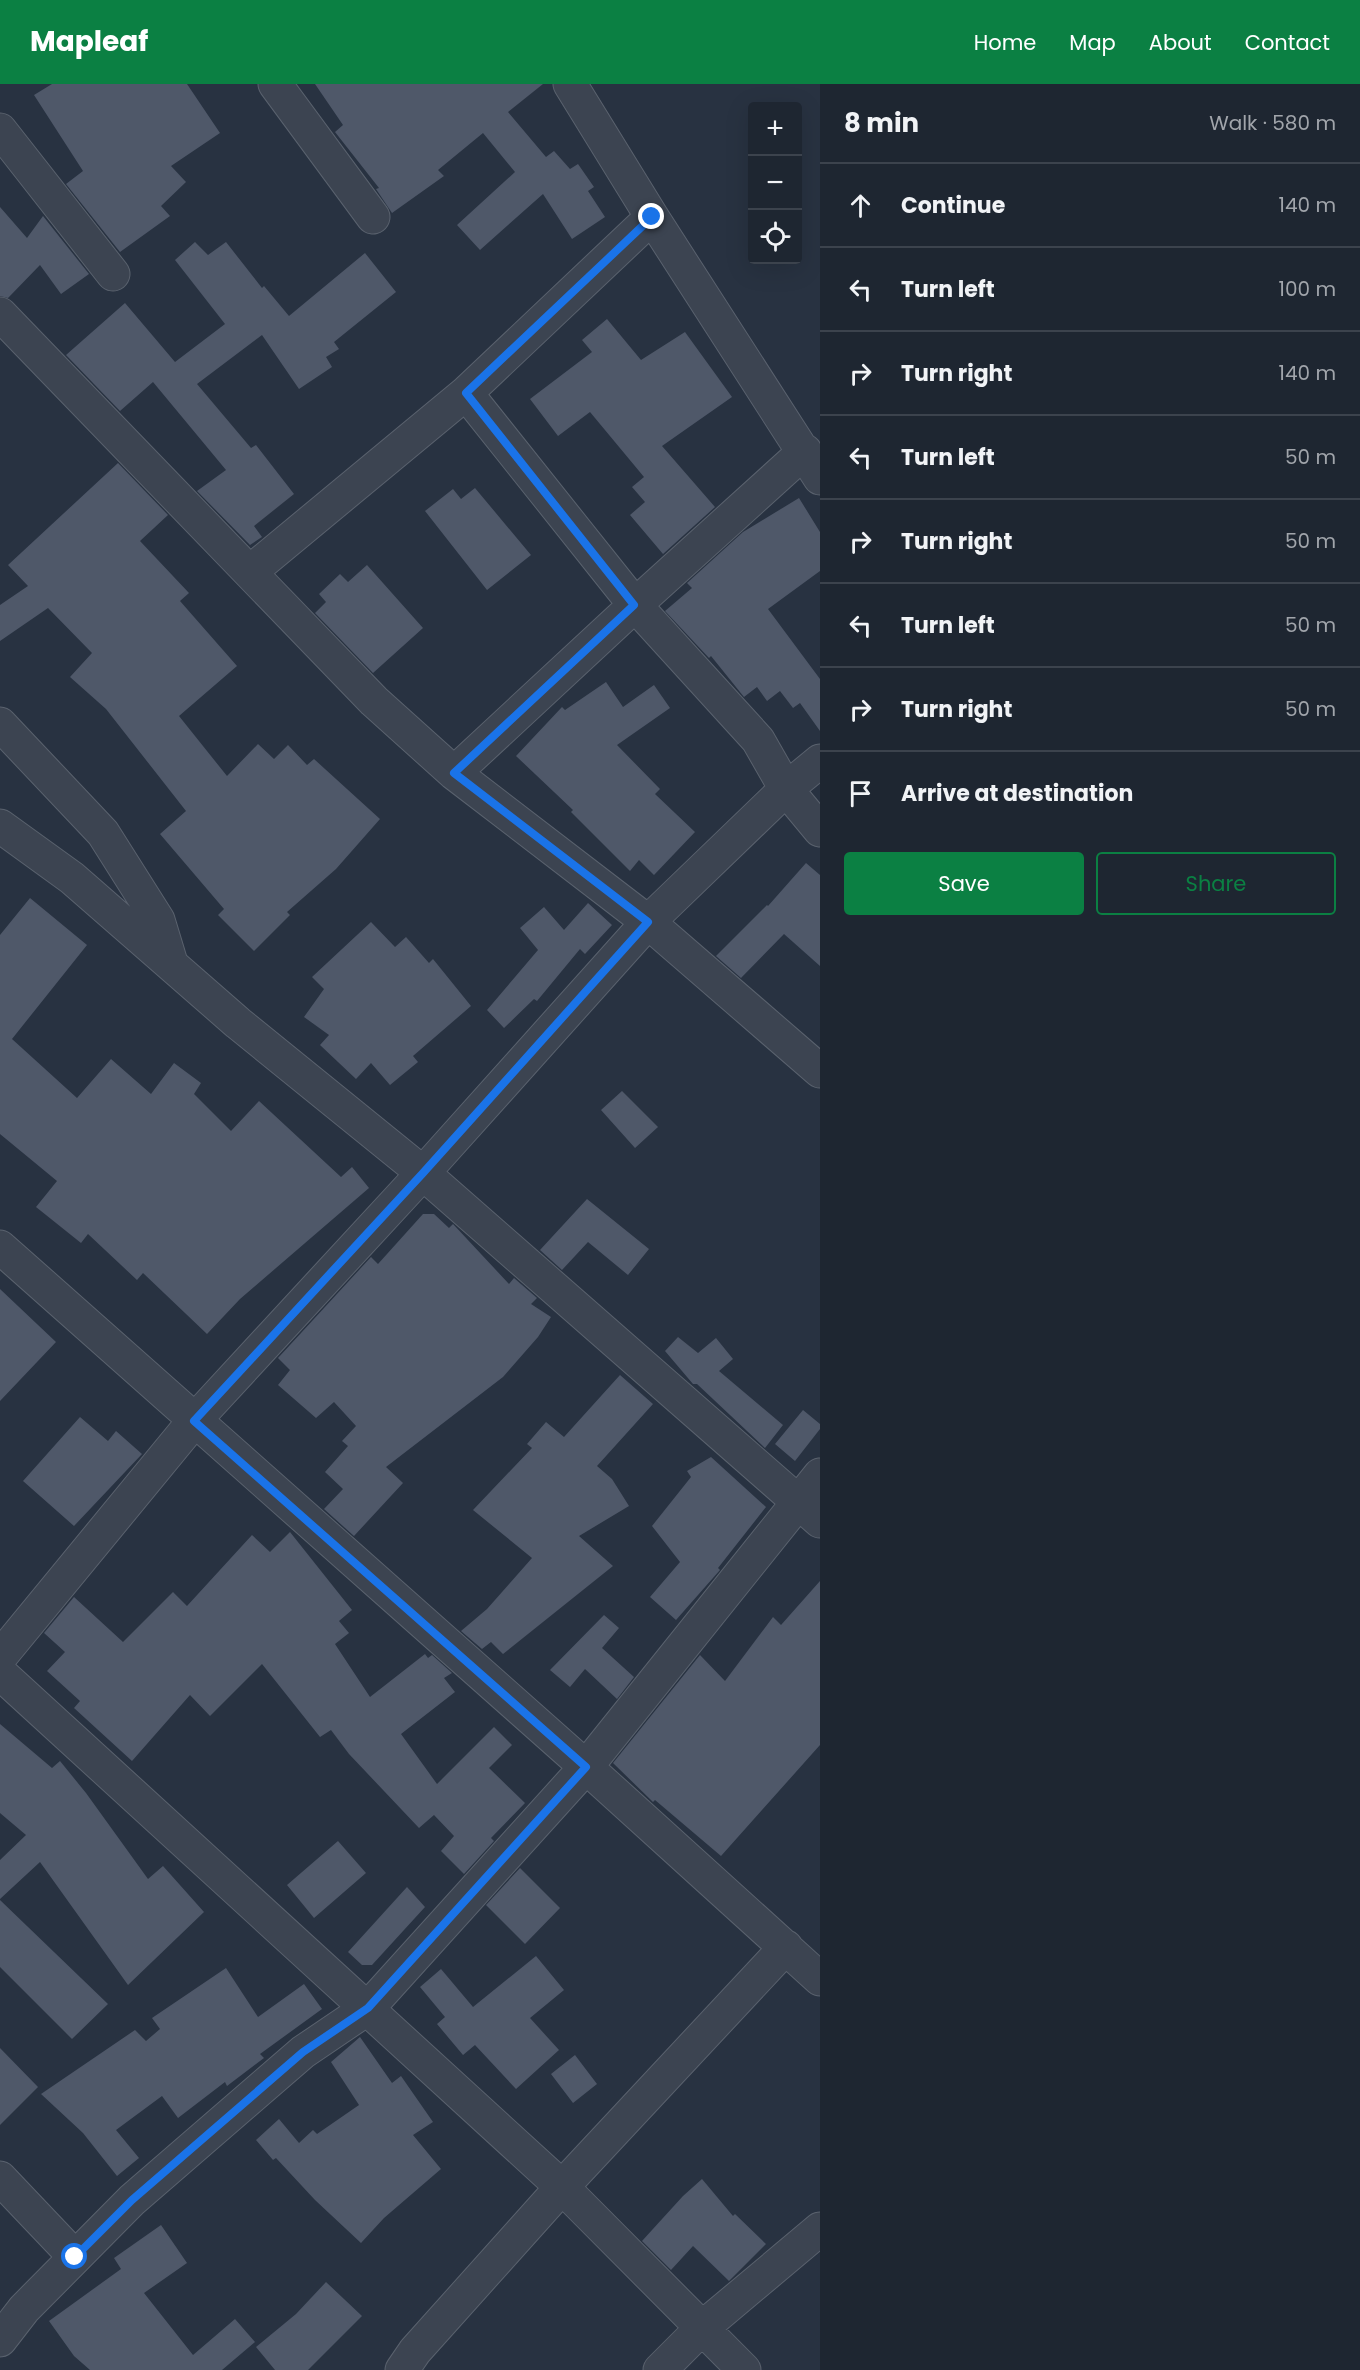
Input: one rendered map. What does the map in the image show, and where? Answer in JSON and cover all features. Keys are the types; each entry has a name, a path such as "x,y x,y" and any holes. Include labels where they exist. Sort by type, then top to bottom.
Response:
{"street":[{"path":"275,84 373,217"},
{"path":"454,773 634,605 812,465 652,217 570,84"},
{"path":"0,130 113,274"},
{"path":"250,572 466,393 652,217"},
{"path":"0,314 374,700 454,773 648,922 820,1071"},
{"path":"466,393 634,605 758,740 786,789 820,830"},
{"path":"0,724 104,832 158,920 171,963"},
{"path":"0,1657 194,1421 423,1173 648,922 786,789 820,761"},
{"path":"0,826 72,878 238,1023 423,1173 809,1511"},
{"path":"0,1247 586,1767 820,1979"},
{"path":"0,2340 24,2309 132,2200 303,2052 368,2008 586,1767 809,1511 820,1475"},
{"path":"0,1673 562,2187 744,2370"},
{"path":"402,2370 415,2351 562,2187 786,1947"},
{"path":"0,2178 75,2257"},
{"path":"660,2370 702,2328 820,2229"}],"building":[{"path":"52,84 187,84 220,133 171,166 186,182 161,206 170,216 120,252 66,184 83,171 34,95"},
{"path":"315,84 543,84 508,112 546,157 554,151 570,169 578,164 594,187 588,191 605,217 572,239 543,194 480,250 457,225 515,172 483,133 438,170 444,176 392,213 376,189 379,188 335,132 343,125"},
{"path":"0,207 27,238 43,216 89,274 61,294 40,265 8,298 0,296"},
{"path":"195,242 208,255 226,242 262,288 264,286 289,316 365,253 396,292 334,342 339,349 326,357 332,367 299,389 262,335 197,384 251,448 256,445 294,494 254,526 262,537 250,545 197,491 226,470 153,382 120,411 66,355 125,303 175,362 225,324 175,260"},
{"path":"607,319 641,360 685,332 732,397 662,446 715,507 663,554 630,515 645,502 632,487 644,477 590,412 558,436 530,399 592,352 582,340"},
{"path":"118,463 168,515 140,541 189,593 180,601 237,666 179,716 227,776 258,744 274,759 288,745 307,765 314,759 380,819 336,869 287,912 290,915 254,951 218,915 224,909 160,834 186,811 106,709 70,677 92,653 48,608 0,641 0,605 28,586 8,565"},
{"path":"475,488 531,555 487,590 425,511 453,489 461,499"},
{"path":"799,498 820,532 820,571 768,609 820,679 820,731 800,703 793,708 780,691 767,701 757,687 744,697 711,656 709,658 665,611 692,588 687,583 743,532"},
{"path":"367,565 423,628 373,673 315,613 326,602 319,594 340,574 348,582"},
{"path":"606,682 623,707 654,685 670,708 617,745 660,789 655,794 695,832 654,875 639,860 630,871 571,812 573,810 516,756 562,707 565,710"},
{"path":"806,863 820,875 820,966 784,934 741,978 716,956 768,906"},
{"path":"30,898 87,945 12,1039 77,1098 111,1059 151,1094 174,1063 201,1083 194,1094 231,1131 259,1101 341,1177 352,1167 369,1188 240,1299 207,1334 143,1273 137,1280 88,1234 81,1243 36,1207 57,1181 0,1134 0,935"},
{"path":"588,903 612,925 585,954 580,949 537,1001 534,999 504,1028 487,1010 538,950 520,928 544,907 564,930"},
{"path":"371,922 395,947 406,937 429,963 433,959 471,1006 413,1056 418,1062 390,1085 371,1063 356,1079 320,1045 329,1035 304,1017 324,989 312,977"},
{"path":"622,1091 658,1127 635,1148 601,1110"},
{"path":"587,1199 649,1249 628,1275 588,1242 562,1270 540,1250"},
{"path":"423,1214 434,1214 449,1228 453,1224 509,1284 514,1278 537,1298 531,1304 551,1317 538,1337 503,1377 386,1467 403,1483 354,1536 324,1509 343,1489 325,1472 348,1446 342,1441 356,1426 334,1402 316,1418 278,1385 290,1370 278,1358 371,1257 378,1264"},
{"path":"0,1289 56,1342 0,1401"},
{"path":"678,1337 698,1353 716,1338 733,1359 719,1371 783,1425 765,1448 697,1384 693,1384 665,1351"},
{"path":"620,1375 653,1404 597,1466 612,1479 629,1506 579,1536 613,1566 503,1654 491,1642 482,1649 461,1631 487,1609 532,1558 473,1510 532,1448 527,1444 546,1422 564,1437"},
{"path":"803,1410 820,1424 820,1429 795,1461 775,1444"},
{"path":"80,1417 108,1441 116,1431 142,1454 74,1526 23,1481"},
{"path":"711,1457 766,1507 718,1568 720,1570 676,1620 650,1597 680,1562 652,1526 691,1477 687,1471"},
{"path":"290,1532 352,1610 339,1621 349,1633 335,1644 370,1697 425,1654 428,1658 432,1655 452,1673 444,1678 455,1692 401,1734 437,1784 494,1727 512,1745 489,1768 525,1803 491,1838 494,1841 464,1874 441,1851 454,1836 434,1815 419,1828 349,1754 331,1730 320,1737 262,1664 210,1716 190,1695 132,1761 74,1708 80,1701 47,1671 65,1652 44,1633 74,1597 123,1642 173,1592 187,1606 252,1535 270,1552"},
{"path":"820,1581 820,1745 721,1856 655,1800 653,1802 613,1763 700,1655 725,1681 773,1617 781,1625"},
{"path":"604,1615 619,1628 602,1648 634,1677 617,1699 585,1669 570,1687 550,1670"},
{"path":"0,1724 52,1768 60,1761 148,1879 163,1866 204,1912 128,1985 40,1862 0,1899 0,1860 26,1835 0,1813"},
{"path":"338,1841 366,1873 314,1918 287,1885"},
{"path":"520,1868 560,1908 525,1944 486,1905"},
{"path":"407,1887 425,1907 372,1965 362,1965 348,1952"},
{"path":"0,1900 108,2004 72,2039 0,1967"},
{"path":"536,1956 564,1990 530,2018 559,2050 516,2089 475,2045 463,2055 437,2024 445,2017 420,1987 441,1969 473,2007"},
{"path":"226,1968 258,2017 304,1984 322,2009 260,2054 264,2058 227,2086 225,2082 178,2118 162,2096 116,2130 139,2158 117,2176 83,2133 41,2094 135,2030 146,2041 160,2029 152,2018"},
{"path":"360,2037 392,2083 401,2076 433,2122 413,2135 441,2169 384,2218 361,2243 315,2200 276,2158 273,2160 256,2140 279,2119 299,2143 313,2130 317,2134 359,2105 331,2062"},
{"path":"0,2048 38,2087 0,2125"},
{"path":"575,2055 597,2084 573,2103 551,2074"},
{"path":"702,2179 733,2216 735,2214 766,2244 729,2281 693,2246 671,2270 642,2241 683,2196"},
{"path":"161,2225 187,2263 144,2293 193,2355 235,2319 255,2342 222,2370 90,2370 74,2356 49,2321 121,2269 114,2258"},
{"path":"326,2282 362,2316 308,2370 275,2370 256,2347 296,2314"}],"route":[{"path":"75,2257 132,2200 303,2052 368,2008 586,1767 194,1421 423,1173 648,922 454,773 634,605 466,393 652,217"}]}
